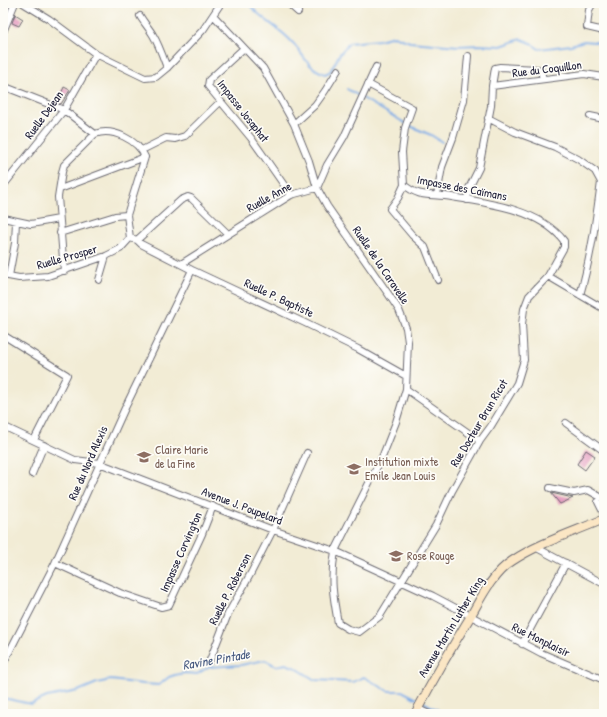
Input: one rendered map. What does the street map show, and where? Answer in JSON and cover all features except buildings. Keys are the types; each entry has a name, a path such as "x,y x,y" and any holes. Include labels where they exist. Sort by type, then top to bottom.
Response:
{"main road":[{"name":"Avenue Martin Luther King","path":"417,710 438,670 497,574 511,561 604,519"}],"street":[{"path":"3,32 15,3"},
{"path":"22,3 48,19 96,54 145,78 156,77 167,68 203,30 221,3"},
{"path":"288,3 298,12"},
{"path":"593,3 589,10 587,27 604,31"},
{"name":"Ruelle de la Caravelle","path":"213,15 263,68 294,124 309,160 317,188 327,206 399,310 406,328 408,342 406,390 396,422 383,455 335,551"},
{"path":"140,16 153,35 167,68"},
{"name":"Impasse Josaphat","path":"244,48 208,80 208,86 251,138 291,195"},
{"name":"Ruelle Dejean","path":"3,186 64,110 96,54"},
{"path":"437,195 442,167 453,138 464,100 468,56"},
{"path":"317,188 327,165 344,138 376,67"},
{"path":"467,200 469,188 479,168 491,106 494,70 498,67 538,69 541,71 543,79"},
{"path":"294,124 315,106 338,70"},
{"name":"Rue du Coquillon","path":"492,86 584,74 604,77"},
{"path":"368,84 412,108 405,128 402,152 404,186 390,209 412,235 425,246 438,280"},
{"path":"3,86 64,110 95,134"},
{"path":"142,150 166,138 175,139 185,136 220,102"},
{"path":"590,116 604,120"},
{"path":"488,118 515,132 555,147 578,159 595,171 603,182 593,241 580,295"},
{"path":"64,272 58,198 64,165 95,134 101,132 115,133 130,140 142,150 145,157 127,215 136,241"},
{"path":"60,189 145,157"},
{"name":"Impasse des Caïmans","path":"404,186 413,192 425,195 437,195 467,200 517,211 536,219 561,237 564,241 564,248 548,276"},
{"name":"Ruelle Anne","path":"181,264 291,195 317,188"},
{"name":"Ruelle Prosper","path":"6,276 34,278 48,276 64,272 106,256 136,241 181,200 188,197 191,198 228,234"},
{"path":"60,233 115,216 127,215"},
{"path":"3,218 30,224 59,219"},
{"path":"6,276 15,243 16,220"},
{"name":"Ruelle P. Baptiste","path":"136,241 192,270 358,349 406,376"},
{"path":"99,280 106,256"},
{"name":"Rue du Nord Alexis","path":"3,664 56,563 99,463 139,376 192,270"},
{"path":"548,276 604,309"},
{"name":"Rue Docteur Brun Ricot","path":"335,551 332,568 332,591 338,623 348,629 359,632 380,616 436,525 480,441 492,426 517,383 524,360 522,324 524,309 529,296 548,276"},
{"path":"3,335 67,375 34,440"},
{"path":"406,390 480,441"},
{"path":"566,423 604,451"},
{"name":"Avenue J. Poupelard","path":"3,426 75,460 99,463 273,530 335,551 402,581 471,616"},
{"path":"32,474 44,445"},
{"name":"Ruelle P. Roberson","path":"210,660 228,614 273,530 306,453"},
{"path":"550,488 574,493 588,490 604,499"},
{"path":"598,502 604,514"},
{"name":"Impasse Corvington","path":"56,563 120,592 161,606 169,605 202,534 213,506"},
{"path":"537,548 604,584"},
{"path":"522,644 566,563"},
{"name":"Rue Monplaisir","path":"471,616 522,644 604,680"},
{"path":"417,710 429,714"}],"waterway":[{"path":"248,3 258,14 287,37 306,61 314,68 325,74 331,71 339,55 349,43 379,40 394,36 410,42 459,46 501,46 521,39 529,42 539,49 571,45 584,41 604,43"},
{"path":"347,89 410,126 431,135 442,142"},
{"name":"Ravine Pintade","path":"3,698 31,704 47,697 78,691 97,683 111,680 159,685 169,677 175,675 184,673 197,674 209,667 241,665 265,660 276,666 286,664 296,668 315,680 353,682 364,677 388,691 402,691 419,700"},
{"path":"423,702 445,714"}],"place":[{"name":"Claire Marie de la Fine","path":"144,457"},
{"name":"Institution mixte Emile Jean Louis","path":"354,469"},
{"name":"Rose Rouge","path":"396,556"}]}
